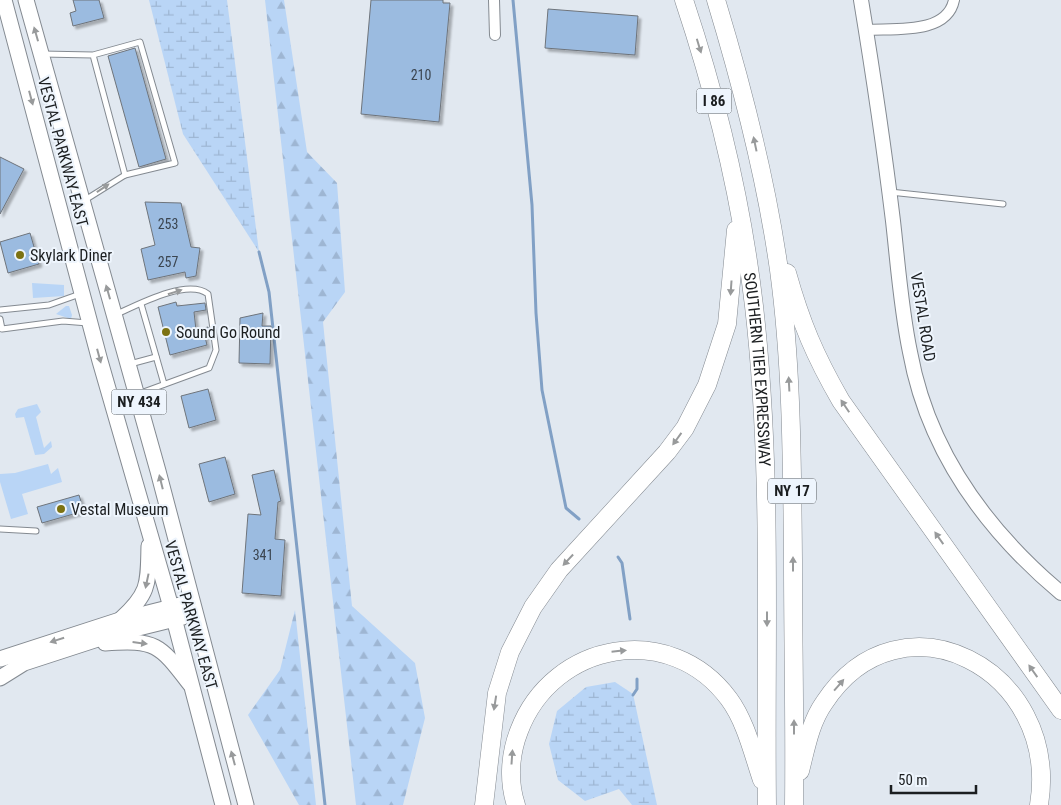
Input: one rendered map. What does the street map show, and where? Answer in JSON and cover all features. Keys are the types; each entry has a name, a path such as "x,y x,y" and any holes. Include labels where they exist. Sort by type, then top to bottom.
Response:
{"highway":[{"name":"SOUTHERN TIER EXPRESSWAY","path":"684,0 722,132 738,204 754,305 762,392 766,498 767,800"},
{"name":"SOUTHERN TIER EXPRESSWAY","path":"716,0 736,66 765,192 779,271 788,363 792,448 794,799"},
{"path":"765,192 798,312 815,354 841,401 1061,710"},
{"path":"484,805 497,693 510,652 533,607 559,570 667,452 685,428 707,385 727,324 738,204"},
{"path":"794,799 814,720 824,702 845,678 864,664 891,652 916,647 940,648 967,656 992,669 1020,694 1036,725 1044,753 1044,784 1038,805"},
{"path":"516,805 511,777 513,747 524,717 541,691 552,680 583,660 613,651 634,650 660,653 684,662 709,678 730,700 749,740 767,800"}],"main road":[{"name":"VESTAL PARKWAY EAST","path":"4,0 90,323 194,689 223,805"},
{"name":"VESTAL PARKWAY EAST","path":"26,0 137,394 246,805"},
{"path":"120,620 139,603 143,595 148,579 150,532"},
{"path":"0,678 24,663 193,608"},
{"path":"0,659 120,620 173,613"},
{"path":"74,647 140,642 157,647 167,654 194,689"}],"street":[{"path":"494,0 495,35"},
{"name":"VESTAL ROAD","path":"861,0 910,353 920,396 937,438 956,475 979,510 1017,554 1061,593"},
{"path":"866,30 934,24 946,17 953,8 954,0"}],"lane":[{"path":"41,54 93,55 137,42 142,44 174,159 172,164 125,176 83,202"},
{"path":"93,55 125,176"},
{"path":"889,192 1003,204"},
{"path":"114,315 186,288 200,288 208,294 213,315 216,350 209,368 137,394"},
{"path":"0,310 49,305 69,300 82,293"},
{"path":"141,304 164,384"},
{"path":"0,319 2,329 63,321 90,323"},
{"path":"128,365 156,358"},
{"path":"0,529 36,531"}],"green space":[{"path":"149,0 227,0 259,252 183,134"},
{"path":"265,0 284,0 307,152 337,183 345,292 323,322 352,606 415,663 425,718 403,805 356,805"},
{"path":"32,283 64,285 64,296 33,298"},
{"path":"66,306 69,306 72,315 71,319 56,314"},
{"path":"37,404 41,412 36,417 44,448 51,441 52,447 44,454 35,455 24,417 16,418 15,414 18,409"},
{"path":"48,464 51,474 58,468 62,482 22,494 28,514 11,519 0,482 0,474 15,473"},
{"path":"295,610 316,805 299,805 248,715 280,670"},
{"path":"615,682 633,694 657,805 632,805 619,789 585,801 558,780 549,744 557,711 586,687"}],"building":[{"path":"73,0 99,0 104,18 73,26 70,13 76,11"},
{"path":"371,0 443,0 443,3 450,3 439,122 361,114"},
{"path":"548,9 638,16 635,55 545,48"},
{"path":"135,48 166,159 139,167 108,56"},
{"path":"0,157 24,169 0,214"},
{"path":"145,202 181,203 191,247 200,248 196,276 186,278 185,272 148,280 141,249 155,245"},
{"name":"Skylark Diner","path":"30,233 39,264 8,273 0,242"},
{"path":"176,302 177,306 205,303 206,310 194,312 196,330 208,327 209,334 205,337 207,345 170,355 158,307"},
{"path":"263,313 262,326 271,326 270,364 239,363 240,318"},
{"path":"208,389 216,420 189,428 181,396"},
{"path":"225,457 235,494 209,502 199,464"},
{"path":"274,470 281,501 278,502 275,539 285,540 281,596 242,593 248,514 261,515 252,475"},
{"name":"Vestal Museum","path":"79,495 84,511 42,523 37,507"}],"waterway":[{"path":"513,0 532,205 536,313 542,390 566,508 579,519"},
{"path":"259,252 269,292 325,805"},
{"path":"618,557 622,563 630,619"},
{"path":"633,695 637,689 637,679"}],"place":[{"name":"Skylark Diner","path":"20,255"},
{"name":"Sound Go Round","path":"166,332"},
{"name":"Vestal Museum","path":"61,509"}]}
